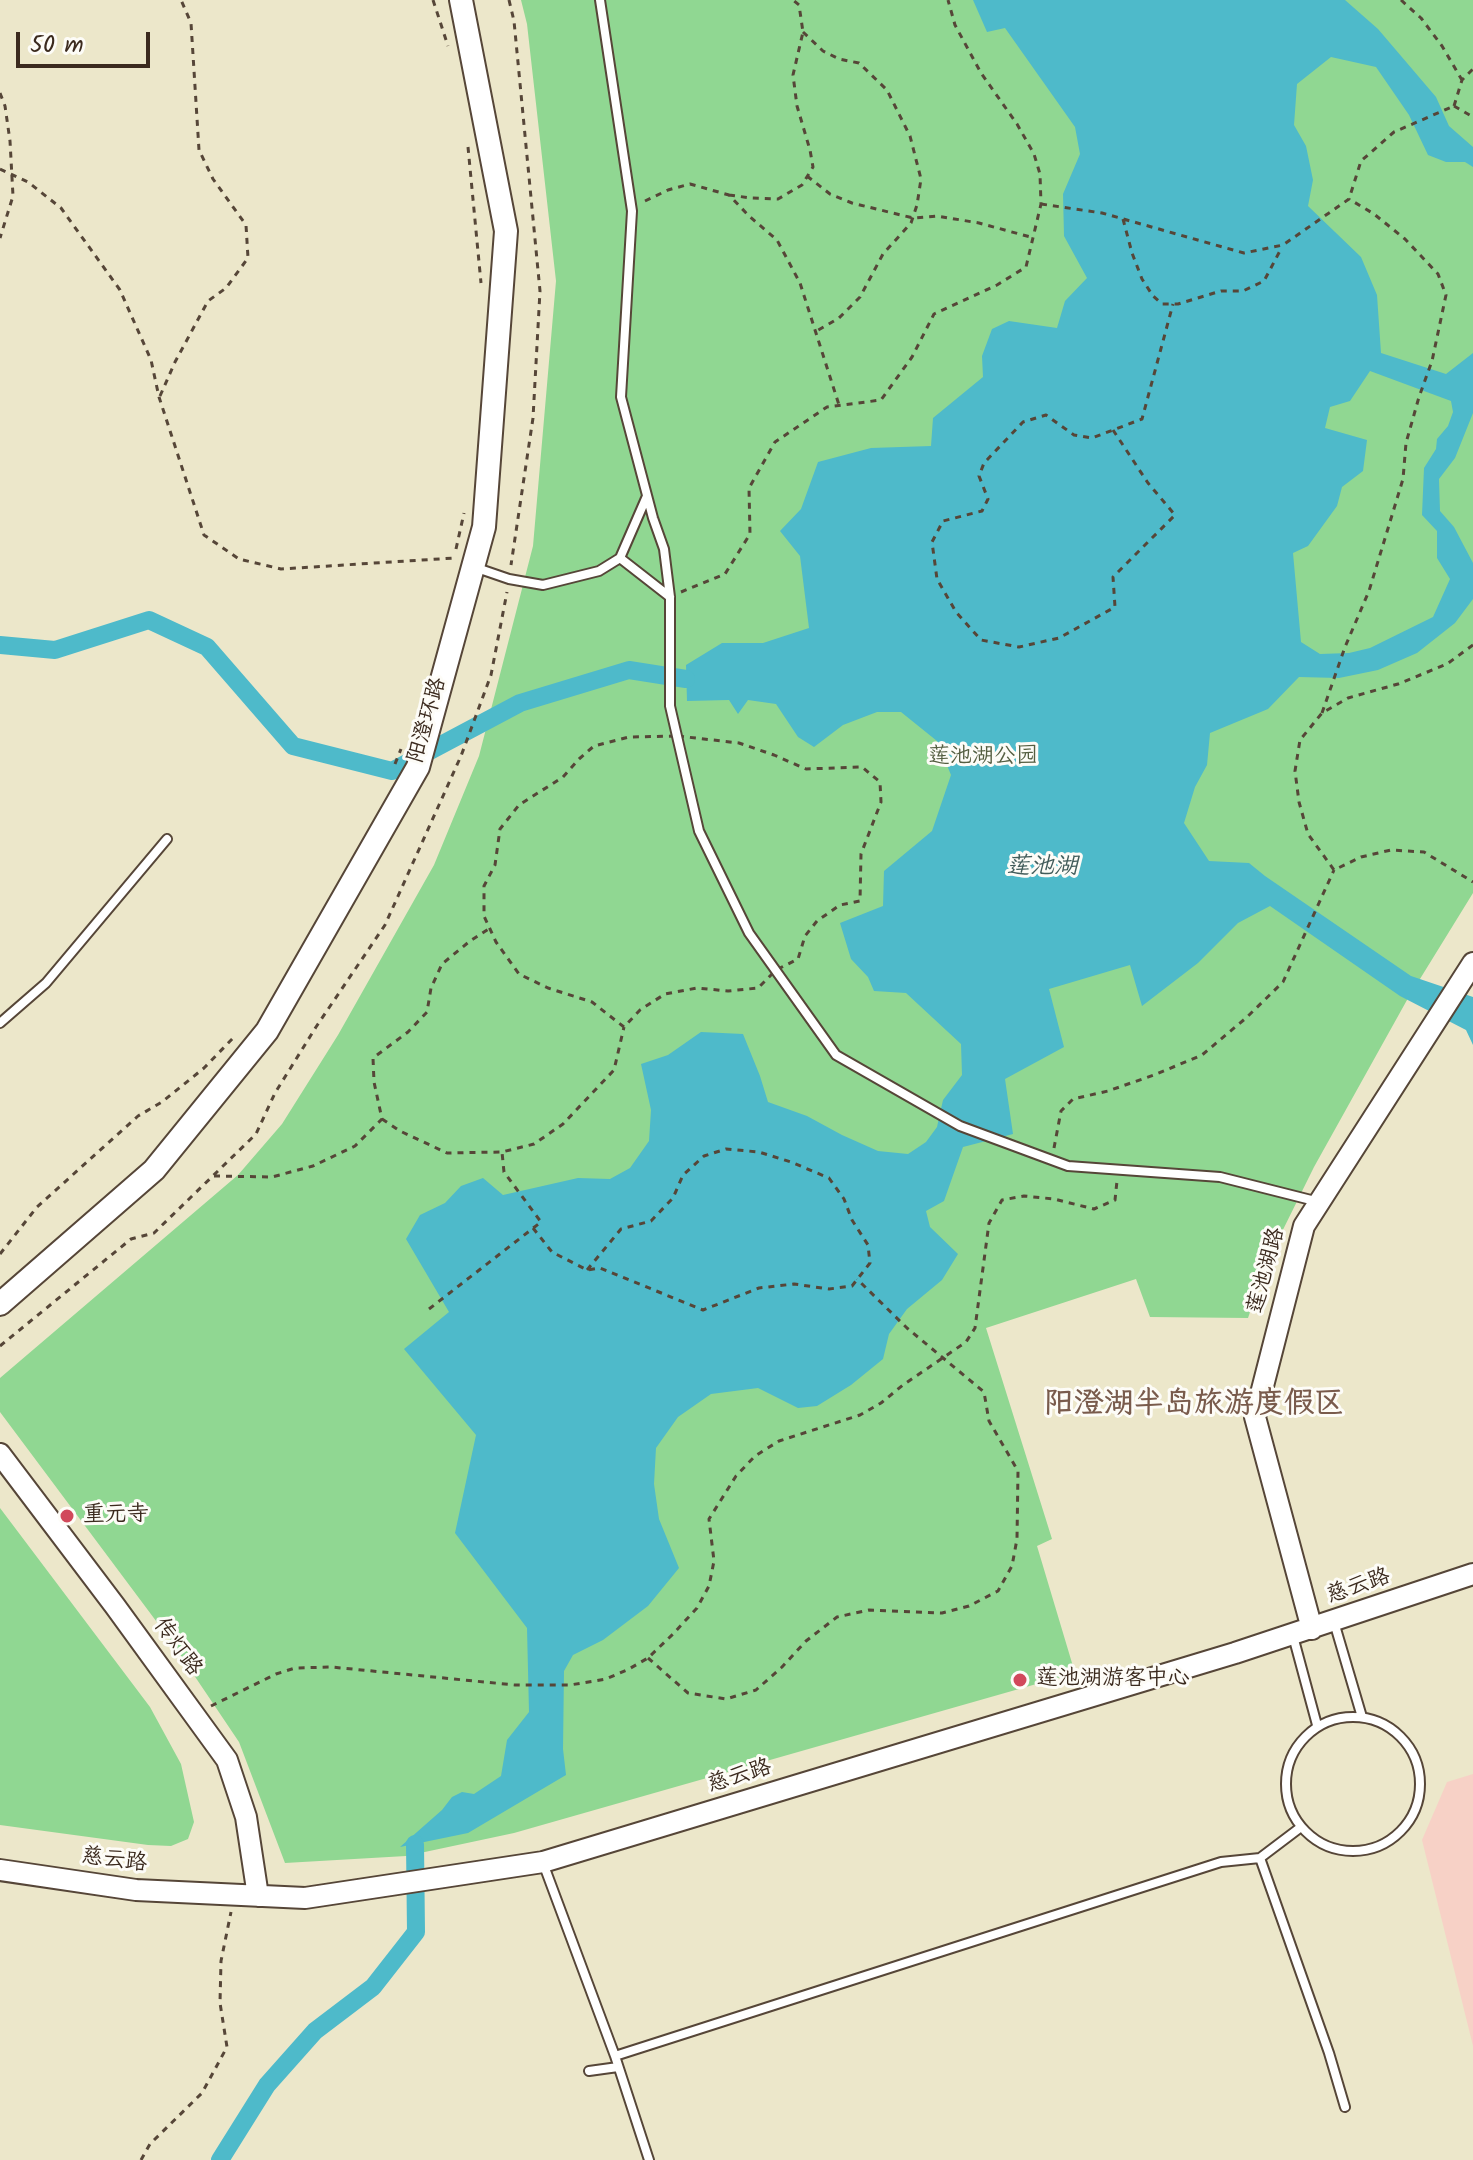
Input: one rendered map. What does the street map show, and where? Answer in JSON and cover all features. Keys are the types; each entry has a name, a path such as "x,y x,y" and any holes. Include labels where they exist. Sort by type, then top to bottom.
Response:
{"main road":[{"name":"阳澄环路","path":"0,1304 154,1170 267,1031 418,767 434,706 463,562 484,527 506,231 461,0"}],"street":[{"name":"莲池湖路","path":"1302,1632 1255,1417 1304,1226 1473,963"},
{"name":"传灯路","path":"0,1454 227,1760 246,1817 258,1896"},
{"name":"慈云路","path":"0,1870 136,1890 305,1898 543,1862 1302,1632 1473,1574"}],"lane":[{"path":"600,0 632,211 621,397 664,549 670,597 670,706 699,831 749,933 836,1055 960,1126 1068,1166 1220,1177 1320,1202"},
{"path":"463,562 509,579 543,585 599,571 620,558 647,496"},
{"path":"620,558 670,597"},
{"path":"0,1023 46,983 167,839"},
{"path":"1334,1622 1362,1717"},
{"path":"1302,1632 1317,1725"},
{"path":"1339,1717 1362,1717 1385,1724 1402,1737 1414,1755 1420,1775 1419,1797 1412,1817 1399,1834 1381,1846 1360,1851 1339,1850 1319,1842 1301,1827 1289,1807 1285,1784 1288,1761 1300,1741 1317,1725 1339,1717"},
{"path":"615,2056 1221,1862 1260,1858 1301,1827"},
{"path":"1260,1858 1345,2107"},
{"path":"543,1862 615,2056 649,2160"},
{"path":"589,2071 618,2067"}],"path":[{"path":"159,397 208,301 226,288 248,258 246,225 213,179 199,150 191,23 181,0"},
{"path":"433,0 450,51"},
{"path":"0,1346 131,1239 154,1233 256,1134 283,1080 385,925 461,756 490,677 509,579 533,418 540,291 514,21 509,0"},
{"path":"632,211 650,197 690,184 729,195 778,199 802,185 813,167 797,106 793,75 803,32 799,5 793,0"},
{"path":"670,597 725,574 750,534 749,488 775,442 827,407 881,400 912,357 934,314 997,285 1026,267 1041,204 1040,174 1034,154 1017,124 981,73 955,25 948,0"},
{"path":"1401,0 1421,18 1462,80"},
{"path":"803,32 823,51 839,59 859,63 887,90 910,136 921,179 911,223 883,254 860,297 839,318 815,332"},
{"path":"1041,204 1102,213 1244,253 1283,245 1349,199 1361,161 1394,132 1454,106 1462,80 1473,69"},
{"path":"0,93 7,117 13,196 0,238"},
{"path":"1454,106 1473,117"},
{"path":"467,139 481,284"},
{"path":"0,169 28,182 61,208 120,290 151,360 159,397 204,535 239,559 281,569 463,562 466,504"},
{"path":"807,176 830,194 852,203 913,218 937,216 979,223 1034,238"},
{"path":"729,195 777,240 800,283 839,406"},
{"path":"1322,713 1369,591 1395,507 1403,479 1406,443 1432,361 1446,295 1438,274 1405,239 1349,199"},
{"path":"1123,219 1142,279 1162,304 1221,291 1243,291 1264,281 1283,245"},
{"path":"1113,430 1148,483 1175,515 1113,577 1115,607 1059,638 1019,647 981,640 956,612 937,579 932,542 943,521 982,511 988,499 979,476 984,463 1023,422 1046,415 1074,435 1092,438 1113,430 1142,419 1173,304"},
{"path":"1334,870 1308,834 1299,802 1295,771 1300,740 1322,713 1348,698 1398,684 1447,664 1473,645"},
{"path":"490,928 442,964 431,988 427,1012 408,1032 373,1058 374,1082 382,1119 447,1153 502,1152 534,1144 563,1124 614,1070 624,1027 640,1010 665,994 697,988 728,991 758,988 776,970 798,959 805,936 817,921 840,905 860,901 861,854 881,802 880,782 862,767 806,769 739,743 678,736 629,737 594,746 563,777 519,805 500,829 495,865 484,886 484,916 490,928 496,942 519,974 548,988 592,1002 624,1027"},
{"path":"392,771 403,744"},
{"path":"1052,1160 1061,1111 1073,1099 1108,1091 1202,1055 1283,982 1334,870 1361,857 1391,850 1424,852 1473,882"},
{"path":"0,1254 37,1207 138,1116 162,1102 204,1068 240,1031"},
{"path":"213,1176 272,1177 313,1166 355,1146 382,1119"},
{"path":"533,1228 552,1252 587,1270 600,1268 703,1310 759,1288 794,1284 829,1289 852,1286 870,1263 868,1245 829,1178 759,1152 726,1149 704,1156 683,1175 673,1198 651,1221 621,1229 587,1270"},
{"path":"429,1309 541,1222 504,1172 502,1152"},
{"path":"194,1714 276,1674 295,1668 331,1667 515,1685 570,1685 606,1679 648,1658 697,1608 709,1586 714,1561 709,1519 736,1476 755,1456 779,1441 860,1415 966,1342 975,1328 989,1223 1002,1200 1024,1196 1054,1199 1094,1209 1115,1200 1118,1169"},
{"path":"648,1658 688,1693 726,1699 756,1690 806,1641 837,1617 869,1610 942,1613 969,1606 998,1591 1012,1566 1017,1539 1018,1471 989,1421 984,1392 907,1328 857,1279"},
{"path":"141,2160 150,2144 202,2093 227,2047 220,2003 221,1961 235,1895"}],"shaded area":[{"path":"1473,1774 1473,2046 1422,1840 1447,1782"}],"green space":[{"name":"莲池湖公园","path":"521,0 1473,0 1473,893 1407,1000 1314,1167 1267,1262 1248,1318 1150,1317 1136,1279 986,1328 1052,1539 1037,1546 1075,1673 514,1833 406,1856 285,1863 239,1742 171,1641 0,1412 0,1378 238,1175 282,1124 338,1035 434,865 479,756 533,546 556,281 527,24"},
{"path":"0,1508 150,1707 181,1764 194,1822 188,1839 171,1846 148,1845 0,1825"}],"water":[{"name":"莲池湖","path":"973,0 1345,0 1378,29 1436,97 1449,126 1473,147 1473,167 1465,162 1446,162 1428,155 1409,115 1376,67 1331,57 1297,84 1294,125 1306,146 1313,180 1308,206 1361,257 1377,295 1381,353 1446,374 1473,353 1473,413 1455,458 1439,479 1440,511 1454,527 1473,563 1473,599 1455,623 1417,653 1378,670 1339,678 1299,677 1268,709 1210,733 1207,765 1195,787 1184,823 1209,861 1249,863 1411,976 1473,997 1473,1045 1466,1030 1400,996 1270,906 1238,923 1198,963 1142,1006 1130,965 1049,989 1064,1047 1005,1079 1013,1134 963,1147 944,1201 926,1211 930,1227 958,1254 942,1280 907,1309 889,1334 883,1359 851,1385 817,1406 798,1408 758,1388 711,1394 678,1417 656,1448 654,1484 659,1519 679,1568 648,1606 603,1640 573,1655 564,1671 563,1749 566,1775 468,1833 400,1847 442,1810 452,1797 462,1792 474,1794 501,1776 507,1740 529,1712 527,1628 455,1533 476,1435 404,1349 449,1312 406,1239 420,1215 445,1203 461,1186 483,1178 503,1195 578,1178 610,1179 630,1168 649,1141 651,1110 641,1064 668,1055 701,1032 743,1034 768,1102 807,1116 878,1151 908,1154 926,1142 937,1127 943,1100 962,1075 961,1044 906,993 874,991 868,977 851,959 840,923 883,906 884,871 932,831 951,775 937,741 901,712 877,712 843,725 814,747 798,737 776,704 748,700 738,714 729,700 687,701 686,665 722,643 763,643 809,628 800,556 780,531 801,509 818,462 871,448 931,446 933,418 983,377 982,356 992,329 1009,321 1057,328 1065,301 1087,278 1064,236 1063,194 1080,154 1075,127 1005,28 987,32","holes":["1370,371 1451,401 1453,412 1448,426 1437,439 1436,449 1424,468 1422,515 1437,531 1437,558 1450,579 1433,617 1370,648 1349,653 1320,654 1301,642 1293,553 1308,546 1337,506 1342,487 1363,471 1367,440 1325,428 1330,407 1350,401"]}],"waterway":[{"path":"0,645 55,650 149,620 207,647 293,746 392,771 520,703 629,670 686,679"},
{"path":"220,2160 267,2085 315,2031 373,1987 416,1932 415,1844"}],"place":[{"name":"重元寺","path":"67,1516"},
{"name":"莲池湖游客中心","path":"1020,1680"}],"district":[{"name":"阳澄湖半岛旅游度假区","path":"1194,1407"}]}
